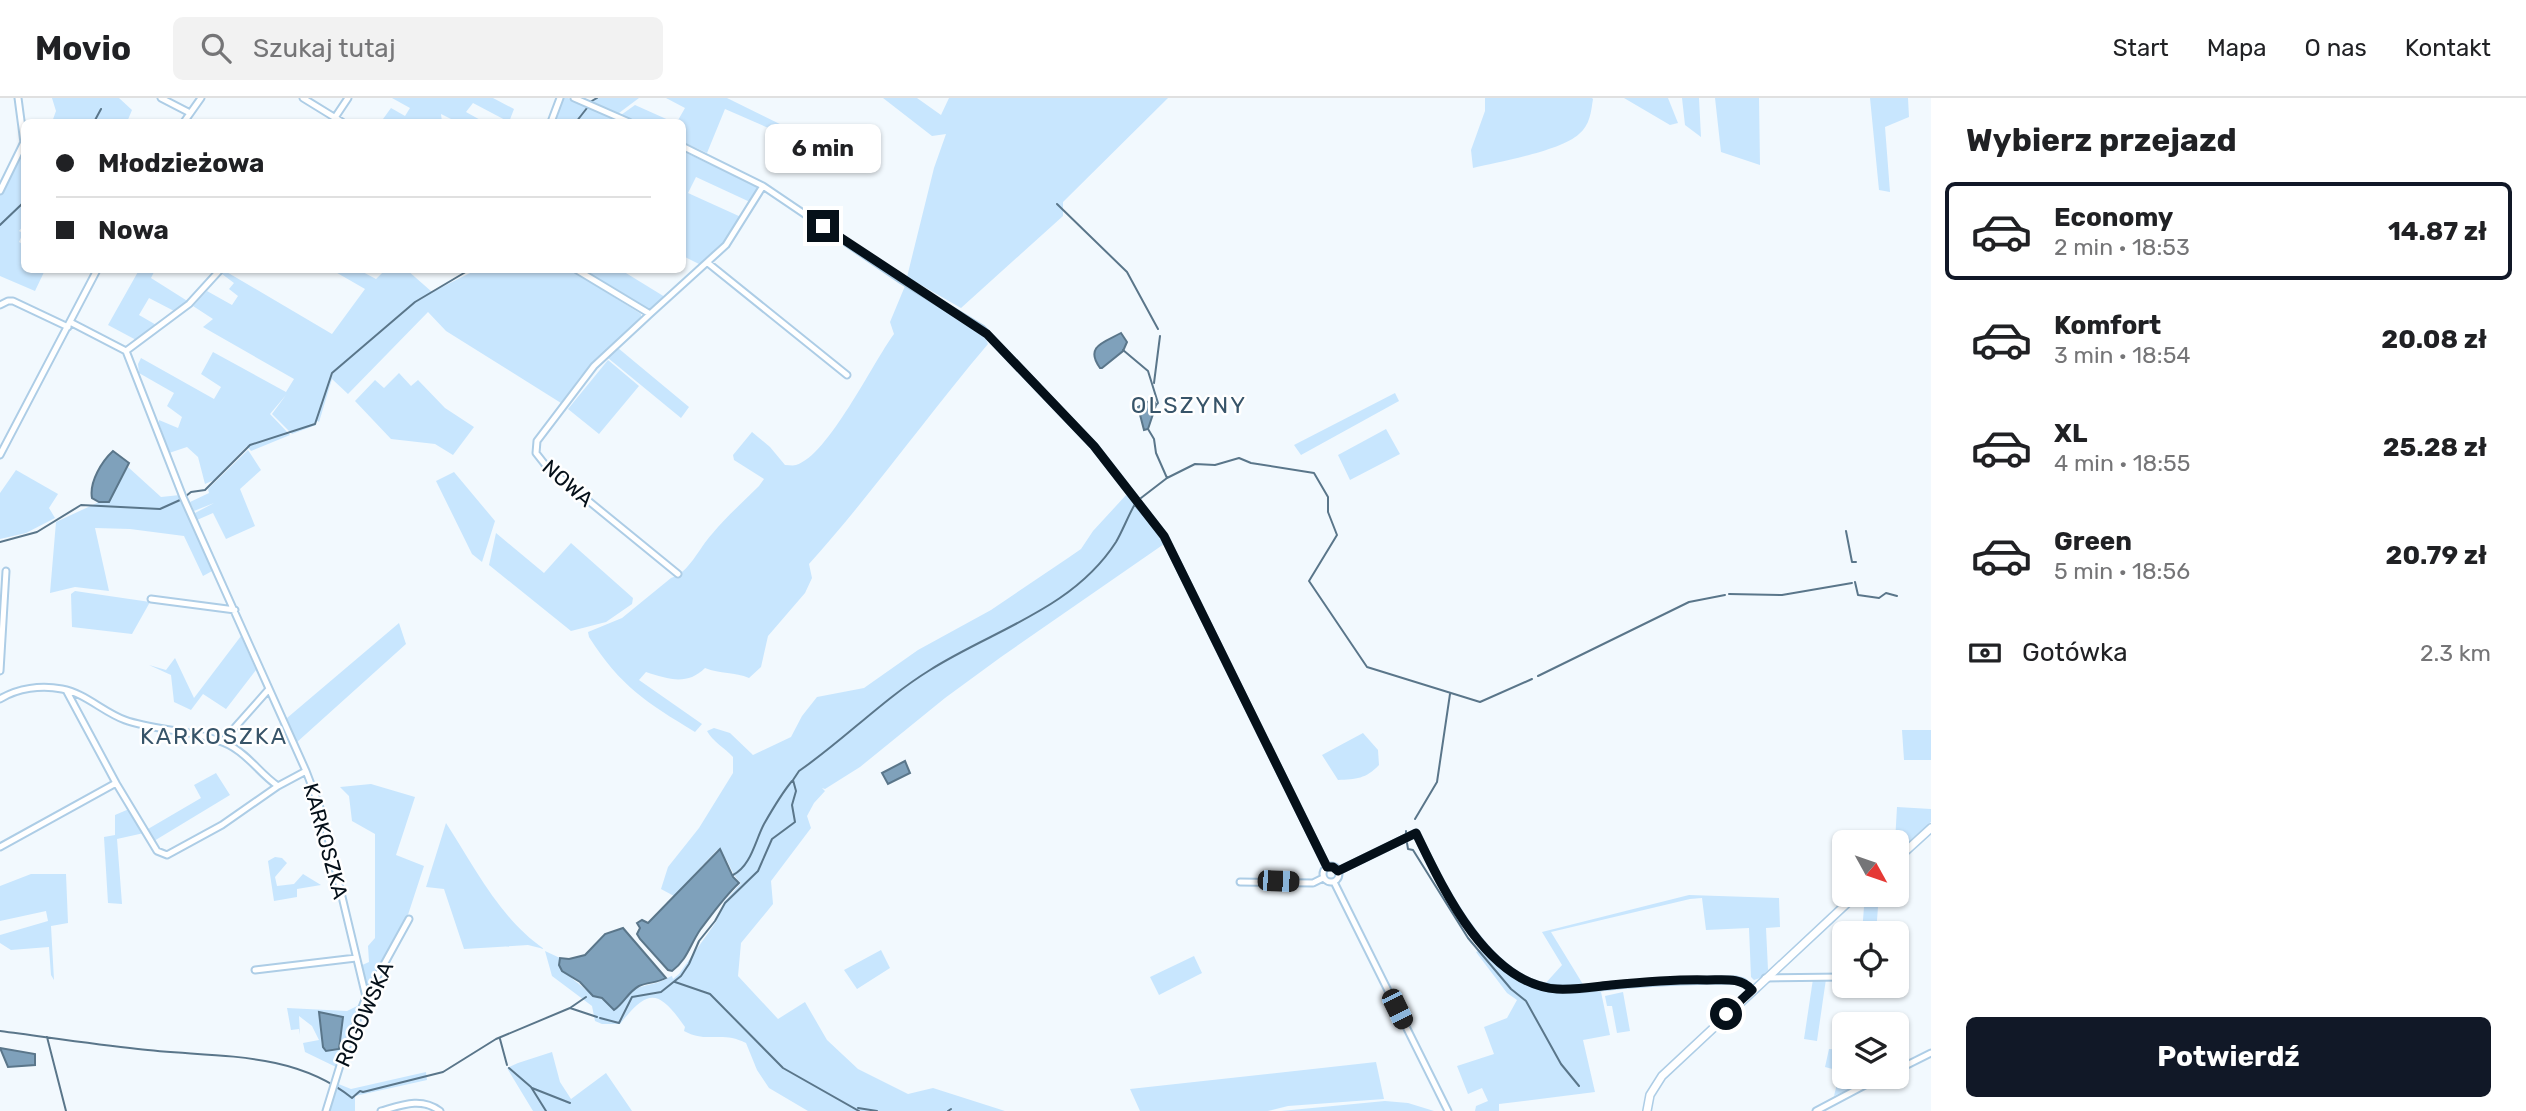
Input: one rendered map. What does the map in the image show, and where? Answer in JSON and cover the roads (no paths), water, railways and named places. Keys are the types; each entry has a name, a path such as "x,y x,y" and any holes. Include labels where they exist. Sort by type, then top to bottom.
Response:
{"main road":[{"path":"1909,848 1931,828"},
{"path":"1647,1111 1650,1096 1662,1076 1843,907"}],"street":[{"path":"18,98 21,120"},
{"path":"161,98 190,113"},
{"path":"186,119 201,98"},
{"path":"303,98 333,119"},
{"path":"335,119 348,98"},
{"path":"552,119 560,98"},
{"path":"574,98 622,119"},
{"path":"0,191 21,148"},
{"path":"686,148 763,186 987,334 1094,446 1161,531 1327,867"},
{"name":"NOWA","path":"678,574 547,467 536,453 537,441 581,381 726,245 763,186"},
{"path":"708,263 847,375"},
{"path":"0,455 95,273"},
{"path":"126,351 189,304 217,273"},
{"path":"582,273 650,314"},
{"path":"0,305 13,301 126,351 183,497 306,771"},
{"path":"0,671 6,571"},
{"path":"150,599 235,610"},
{"name":"KARKOSZKA","path":"0,697 26,689 66,690 126,721 222,742 244,754 278,786 306,771 322,813 366,997"},
{"path":"222,742 269,689"},
{"path":"66,690 116,783 157,851 167,855 222,825 278,786"},
{"path":"0,847 116,783"},
{"path":"1338,871 1416,833 1438,878 1470,928 1498,962 1524,980 1545,987 1564,989 1677,980 1736,980 1746,983 1752,990"},
{"path":"1327,867 1338,871"},
{"path":"1323,878 1327,867"},
{"path":"1334,882 1338,871"},
{"path":"1240,882 1313,883 1323,878"},
{"path":"1323,878 1334,882"},
{"path":"1334,882 1448,1111"},
{"name":"ROGOWSKA","path":"326,1111 366,997 409,919"},
{"path":"255,970 356,958"},
{"path":"1765,978 1832,977"},
{"path":"1909,1064 1931,1054"},
{"path":"1816,1111 1857,1089"},
{"path":"381,1111 411,1102 425,1104 440,1111"}],"waterway":[{"path":"590,102 597,98"},
{"path":"578,119 587,108"},
{"path":"96,119 101,109"},
{"path":"1057,204 1127,272 1158,329"},
{"path":"0,225 21,205"},
{"path":"186,496 191,492 205,490 250,445 315,424 332,373 415,302 464,273"},
{"path":"1154,383 1160,336"},
{"path":"1123,350 1148,371 1158,403 1156,405"},
{"path":"1148,429 1167,478"},
{"path":"1141,498 1167,478 1195,464 1215,465 1239,458 1251,463 1314,473 1328,497 1328,512 1337,535 1309,581 1367,667 1480,702 1532,679"},
{"path":"0,542 37,532 81,505 160,509 180,500"},
{"path":"600,1018 619,1023 632,997 661,992 681,976 699,941 725,903 758,871 772,839 795,822 792,805 796,791 793,780 799,771 913,681 1030,616 1078,585 1116,542 1135,504"},
{"path":"1135,505 1156,530"},
{"path":"1846,531 1852,562 1856,562"},
{"path":"1162,537 1170,555"},
{"path":"1855,582 1858,595 1879,598 1886,593 1897,596"},
{"path":"1729,594 1782,595 1852,583"},
{"path":"1538,676 1689,602 1725,595"},
{"path":"1415,819 1437,782 1450,694"},
{"path":"733,875 744,866 764,824 792,781"},
{"path":"1407,843 1408,849 1413,850 1468,938 1511,989 1526,1001 1561,1064 1579,1086"},
{"path":"675,982 710,994 783,1068 859,1111"},
{"path":"570,1008 586,997"},
{"path":"0,1031 277,1063 328,1082 352,1098 360,1091 443,1072 496,1039 570,1008 597,1017"},
{"path":"47,1037 66,1111"},
{"path":"500,1039 507,1065"},
{"path":"509,1068 531,1087 546,1111"},
{"path":"532,1088 570,1103"},
{"path":"858,1108 877,1111"}],"district":[{"name":"OLSZYNY","path":"1189,405"},
{"name":"KARKOSZKA","path":"214,736"}]}
